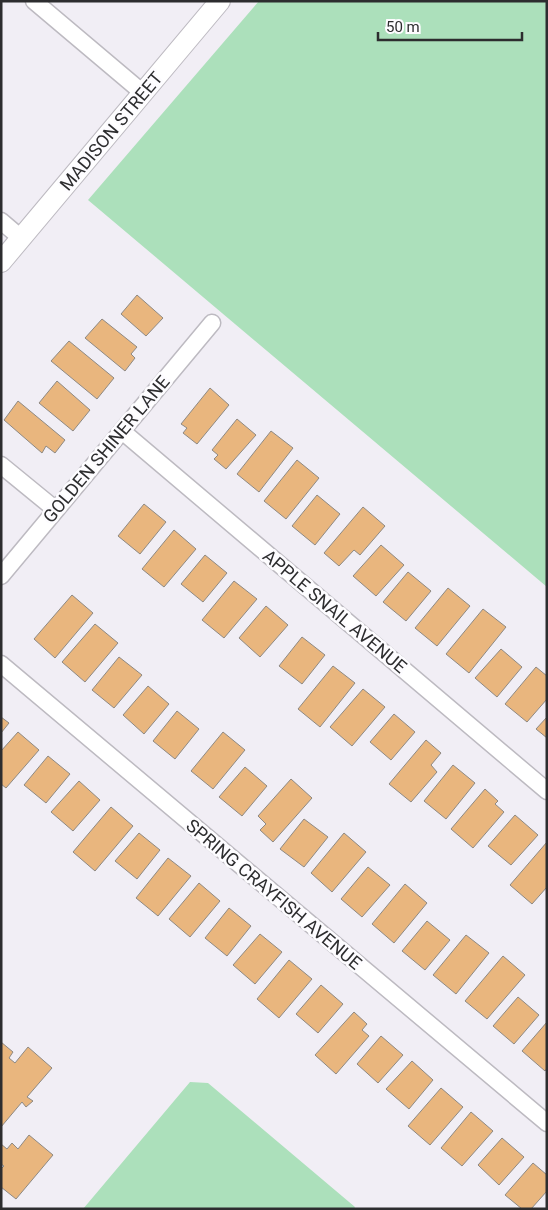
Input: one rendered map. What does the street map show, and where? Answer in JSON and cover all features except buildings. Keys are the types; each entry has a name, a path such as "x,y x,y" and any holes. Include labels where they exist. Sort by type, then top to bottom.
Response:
{"street":[{"path":"34,1 143,93"},
{"name":"MADISON STREET","path":"1,262 220,1"},
{"path":"1,221 21,238"},
{"name":"GOLDEN SHINER LANE","path":"1,576 212,323"},
{"name":"APPLE SNAIL AVENUE","path":"122,430 547,791"},
{"path":"1,466 56,510"},
{"name":"SPRING CRAYFISH AVENUE","path":"1,664 547,1123"}],"green space":[{"path":"259,1 547,1 547,587 88,200"},
{"path":"190,1082 208,1083 355,1207 354,1209 83,1209"}]}
